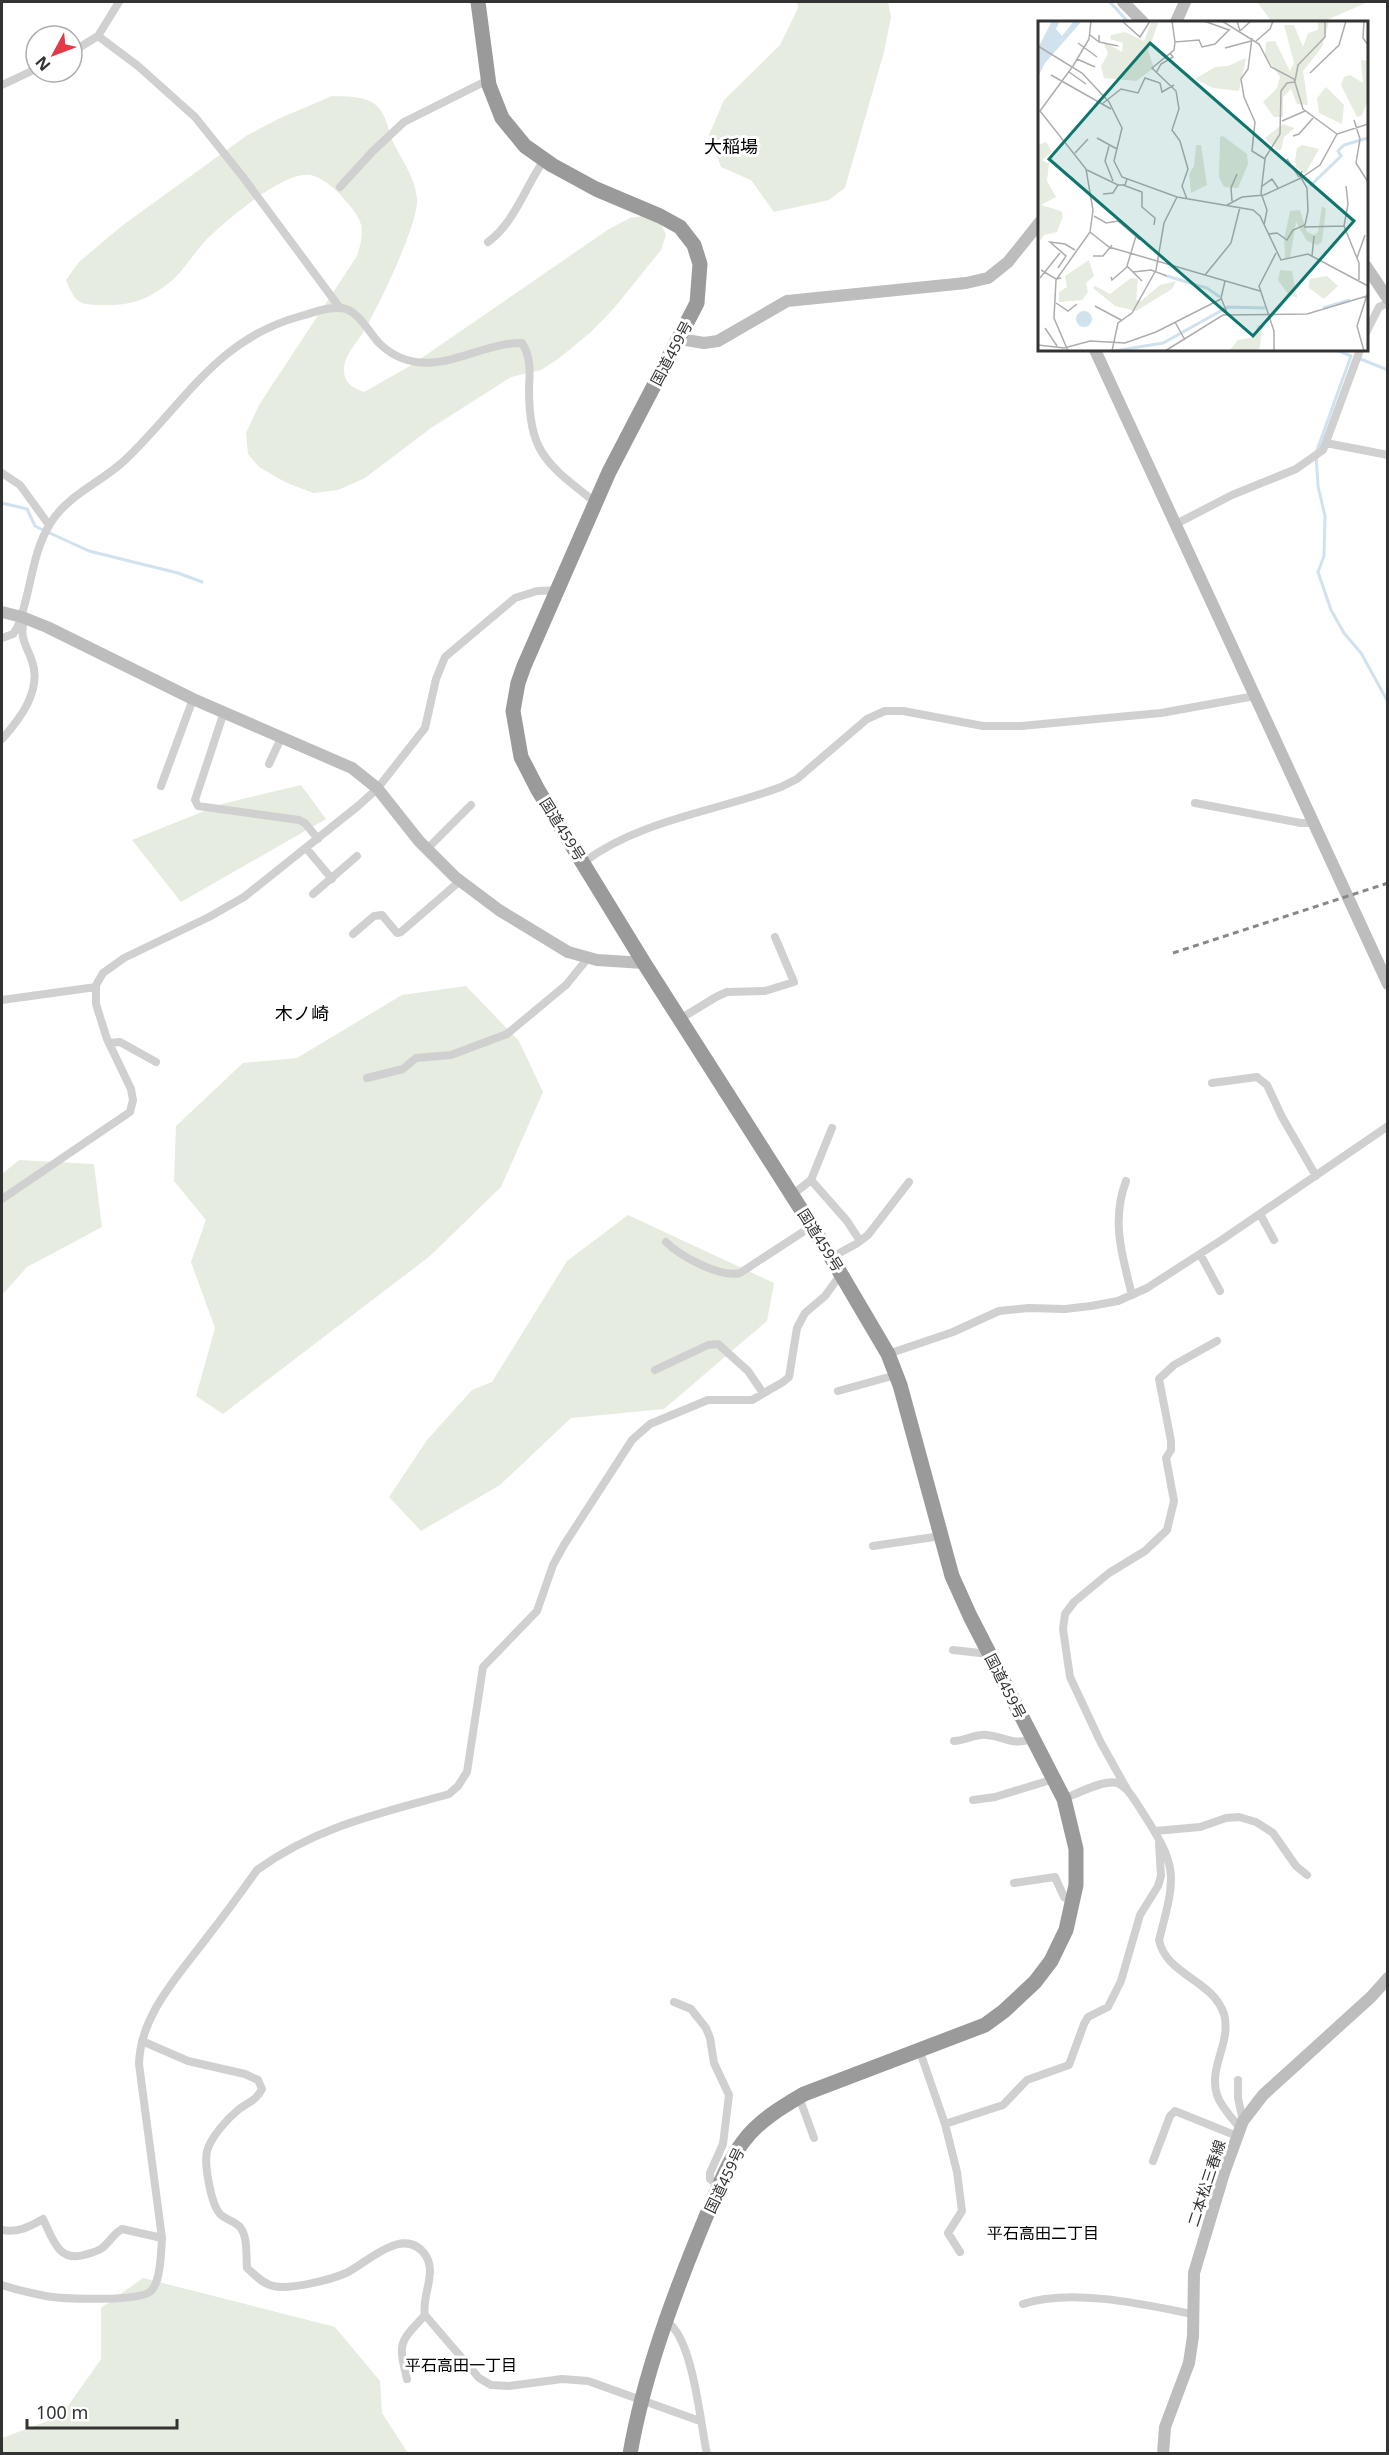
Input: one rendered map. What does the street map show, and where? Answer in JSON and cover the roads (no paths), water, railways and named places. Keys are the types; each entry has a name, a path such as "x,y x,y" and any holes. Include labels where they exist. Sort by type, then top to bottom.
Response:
{"highway":[{"name":"国道459号","path":"478,2 488,80 502,118 525,146 544,160 596,189 680,227 693,245 700,264 697,303 595,502 524,666 513,711 521,757 538,790 644,963 832,1257 888,1354 896,1375 952,1576 989,1654 1064,1799 1076,1849 1076,1885 1066,1930 1051,1961 1020,1998 985,2025 799,2097 779,2109 743,2141 719,2186 695,2242 642,2401 630,2454"}],"street":[{"path":"84,45 98,36 119,2"},
{"path":"1124,2 1142,21"},
{"path":"1176,21 1185,2"},
{"path":"98,36 138,66 195,117 236,168 340,308"},
{"path":"2,85 24,75"},
{"path":"340,187 405,123 488,80"},
{"path":"488,242 508,223 531,178 544,160"},
{"path":"680,339 704,343 718,341 787,301 966,283 988,278 1008,262 1038,227"},
{"path":"1368,269 1388,301 1379,307 1368,329"},
{"path":"2,739 24,709 35,687 33,664 22,641 21,631 40,547 49,525 75,497 105,477 124,460 203,374 230,350 279,321 323,309 344,308 360,320 379,344 391,353 406,360 421,363 435,363 499,344 522,343 527,350 530,366 529,411 533,436 540,452 562,476 595,502"},
{"path":"1095,351 1388,984"},
{"path":"1176,524 1232,495 1296,469 1323,450 1360,351"},
{"path":"1326,443 1388,455"},
{"path":"2,473 20,485 49,525"},
{"path":"2,1199 130,1112 133,1100 131,1089 109,1043 96,1004 96,987 103,974 124,958 209,917 244,897 377,789 424,728 436,680 445,657 515,598 537,591 558,590"},
{"path":"2,612 24,617 93,648 193,699 352,768 377,789 427,849 460,881 500,910 568,952 588,958 644,963"},
{"path":"2,638 13,634 24,617"},
{"path":"584,862 614,843 636,834 781,788 797,779 847,733 867,719 885,711 903,711 983,726 1021,726 1161,713 1255,696"},
{"path":"161,786 193,699"},
{"path":"224,712 195,800 198,806 299,820 318,838"},
{"path":"269,764 282,736"},
{"path":"1195,803 1301,824 1313,823"},
{"path":"427,849 471,806"},
{"path":"306,848 332,879"},
{"path":"313,894 357,856"},
{"path":"353,934 374,916 382,915 398,933 401,933 460,881"},
{"path":"680,1019 728,992 765,991 794,982 775,938"},
{"path":"367,1078 404,1069 416,1058 451,1055 507,1034 566,985 588,958"},
{"path":"2,1000 96,987"},
{"path":"109,1043 120,1042 156,1062"},
{"path":"1212,1083 1257,1077 1267,1084 1282,1117 1317,1176"},
{"path":"888,1354 953,1332 999,1311 1029,1308 1065,1309 1118,1301 1132,1295 1147,1288 1260,1215 1388,1126"},
{"path":"792,1195 811,1180 831,1128"},
{"path":"811,1180 847,1221 860,1241"},
{"path":"1126,1181 1119,1210 1118,1238 1132,1295"},
{"path":"832,1257 860,1241 884,1216 909,1182"},
{"path":"1260,1215 1274,1240"},
{"path":"666,1242 677,1252 696,1262 728,1275 735,1275 812,1226"},
{"path":"1200,1254 1220,1291"},
{"path":"2,2285 49,2296 90,2299 146,2295 155,2285 161,2260 162,2238 139,2064 142,2041 148,2023 168,1989 257,1870 310,1838 341,1825 449,1794 458,1786 467,1772 483,1667 537,1611 553,1565 622,1454 640,1431 650,1424 708,1400 752,1400 789,1377 797,1328 805,1313 825,1296 842,1274"},
{"path":"1217,1341 1174,1365 1159,1379 1171,1441 1171,1450 1166,1458 1174,1501 1167,1530 1145,1551 1109,1573 1074,1602 1065,1614 1064,1620 1065,1654 1070,1677 1101,1743 1128,1791 1155,1831 1170,1863 1172,1889 1159,1940 1161,1947 1172,1963 1209,1991 1217,2000 1223,2013 1226,2036 1216,2067 1214,2083 1222,2106 1240,2128"},
{"path":"655,1370 708,1345 717,1344 748,1371 763,1393"},
{"path":"838,1391 896,1375"},
{"path":"873,1546 941,1536"},
{"path":"953,1650 989,1654"},
{"path":"954,1740 962,1741 985,1734 1018,1744 1033,1739"},
{"path":"973,1800 994,1797 1054,1779"},
{"path":"1064,1799 1106,1783 1117,1783 1128,1791"},
{"path":"1155,1831 1200,1827 1226,1818 1239,1817 1256,1822 1273,1833 1296,1866 1307,1875"},
{"path":"945,2124 1002,2105 1027,2080 1069,2065 1088,2017 1108,2007 1121,1981 1140,1915 1158,1886 1161,1876 1159,1840"},
{"path":"1014,1883 1055,1876 1064,1897 1073,1901"},
{"name":"二本松三春線","path":"1163,2454 1165,2427 1189,2363 1193,2336 1194,2273 1240,2128 1263,2095 1371,1997 1388,1978"},
{"path":"674,2002 691,2008 706,2028 714,2063 729,2094 723,2144 710,2173 710,2179 719,2186"},
{"path":"142,2041 188,2061 245,2074 258,2080 262,2089 256,2099 237,2111 214,2138 207,2152 214,2205 221,2216 240,2227 244,2237 247,2268 263,2282 274,2286 299,2285 346,2273 382,2249 406,2244 417,2247 426,2257 430,2272 423,2308 425,2315 479,2378 491,2385 509,2386 562,2379 588,2381 700,2421"},
{"path":"919,2049 945,2124 957,2172 962,2211 948,2233 960,2252"},
{"path":"1238,2080 1240,2128"},
{"path":"799,2097 814,2138"},
{"path":"1153,2161 1170,2116 1175,2111 1240,2128"},
{"path":"2,2230 17,2231 29,2228 43,2219 56,2245 66,2256 70,2257 99,2251 115,2233 122,2229 162,2238"},
{"path":"1023,2304 1076,2296 1150,2305 1192,2314"},
{"path":"407,2379 400,2350 402,2343 425,2315"},
{"path":"667,2322 673,2326 685,2347 707,2454"}],"waterway":[{"path":"1110,2 1127,21"},
{"path":"1339,351 1351,356"},
{"path":"1351,356 1316,453 1318,486 1325,516 1324,556 1318,572 1331,610 1344,633 1361,653 1388,702"},
{"path":"1358,358 1388,370"},
{"path":"2,503 27,509 35,526 89,551 178,573 202,582"}],"railway":[{"path":"1173,953 1388,883"}],"district":[{"name":"大稲場","path":"731,146"},
{"name":"木ノ崎","path":"302,1013"},
{"name":"平石高田二丁目","path":"1043,2233"},
{"name":"平石高田一丁目","path":"461,2365"}]}
